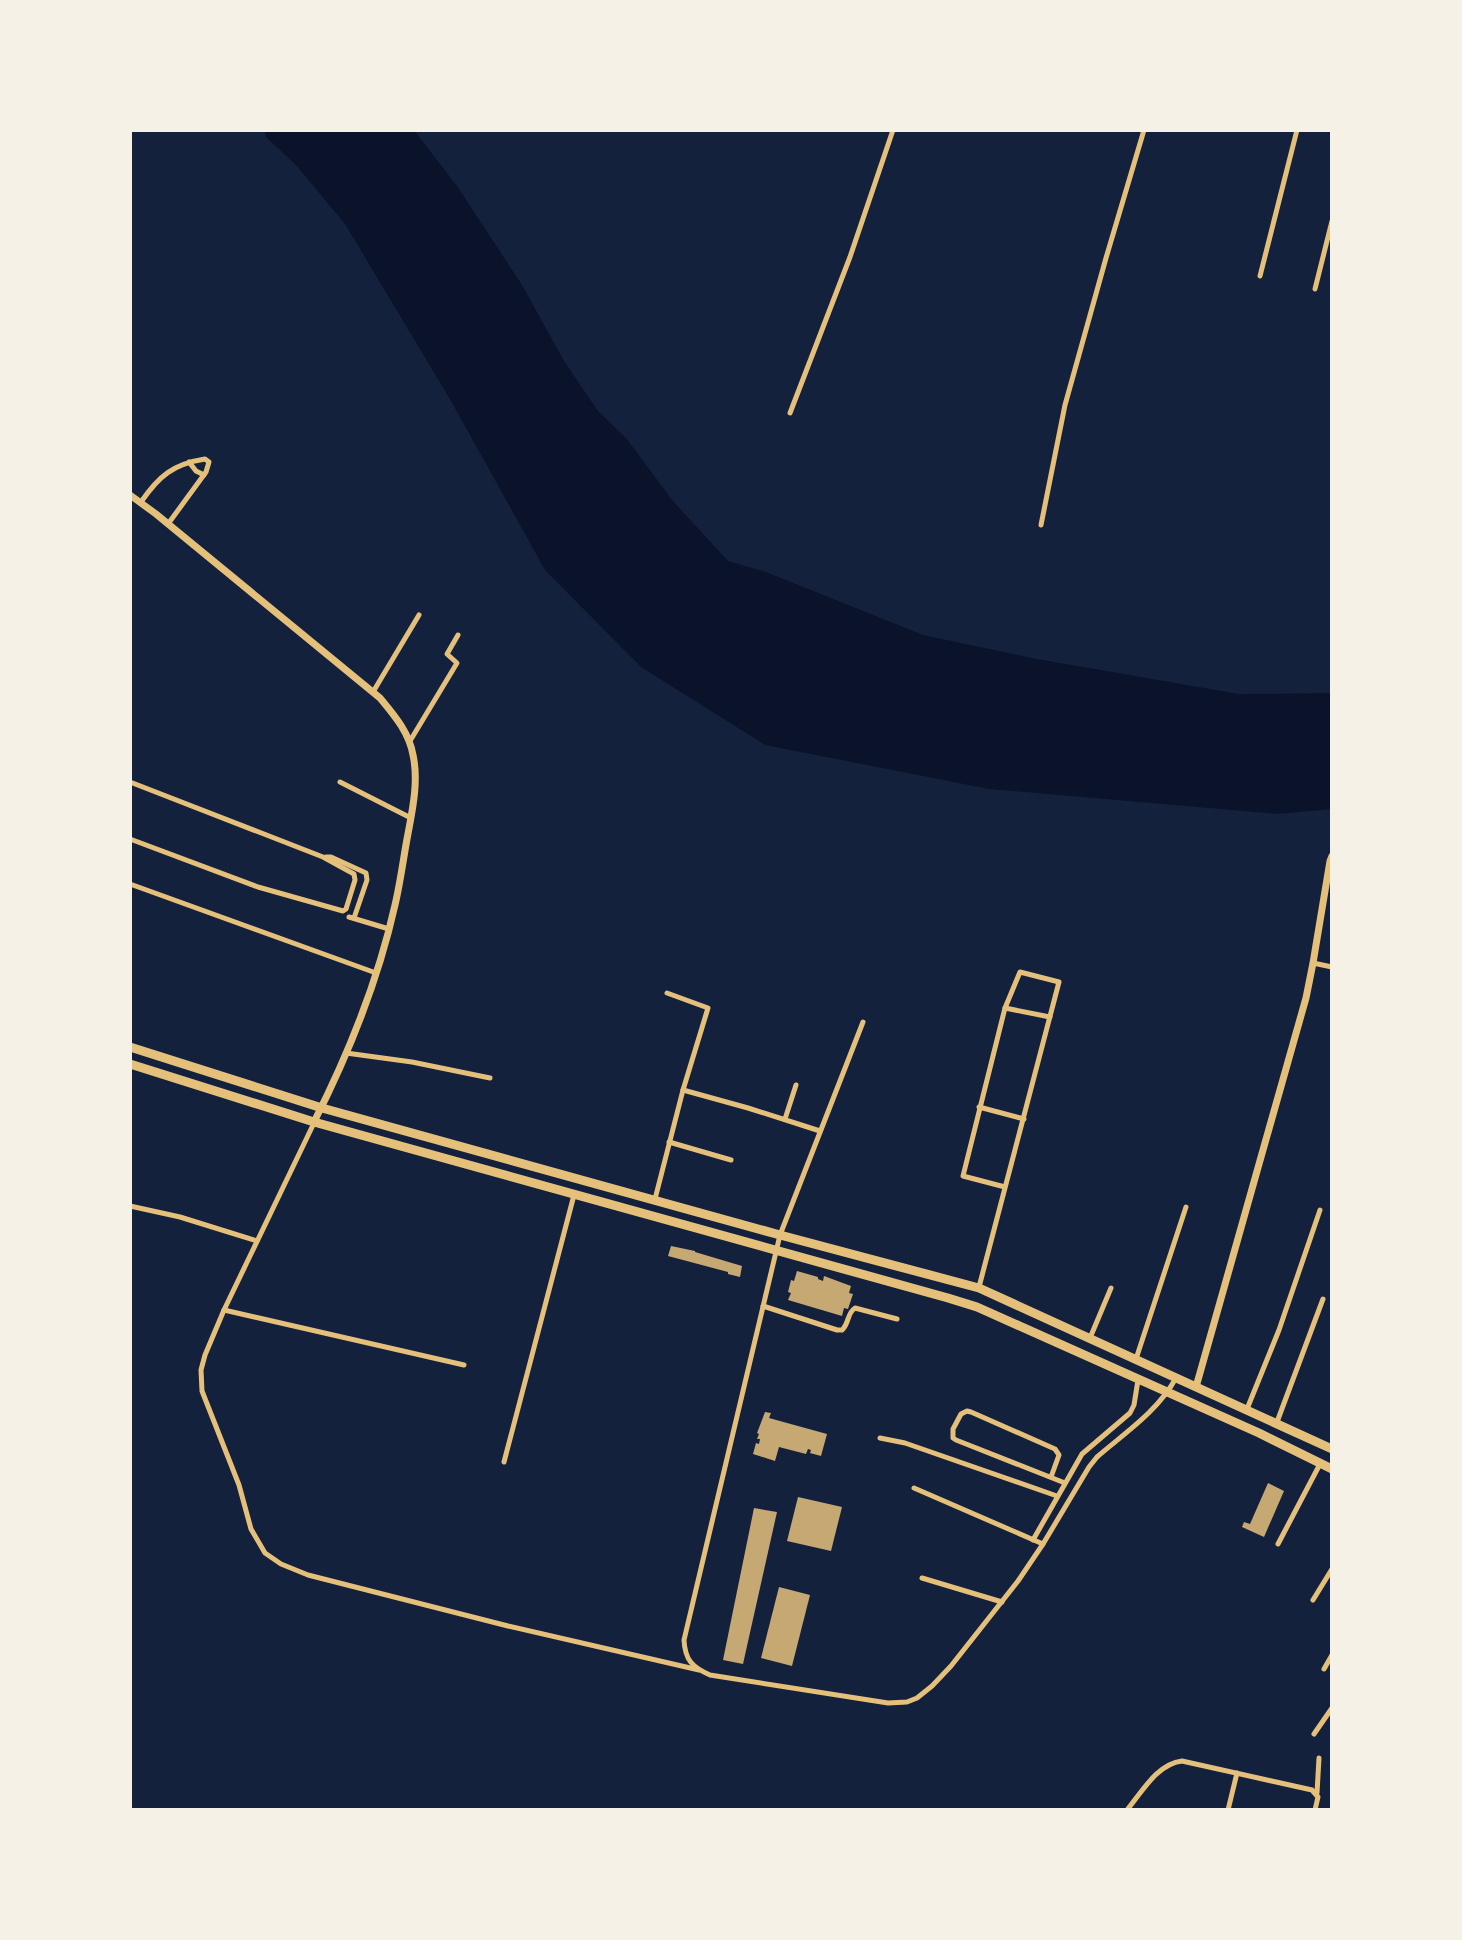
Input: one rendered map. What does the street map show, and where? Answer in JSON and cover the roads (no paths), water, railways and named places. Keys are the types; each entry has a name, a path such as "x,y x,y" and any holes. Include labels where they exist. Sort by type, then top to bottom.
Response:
{"main road":[{"path":"130,1047 322,1108 979,1288 1332,1449"},
{"path":"130,1064 314,1122 977,1307 1259,1433 1332,1469"}],"street":[{"path":"790,413 850,257 893,130"},
{"path":"1041,525 1065,405 1144,130"},
{"path":"1260,276 1297,130"},
{"path":"1315,289 1332,221"},
{"path":"141,502 152,486 174,468 205,459 209,462 204,475 168,524"},
{"path":"189,462 204,475"},
{"path":"130,495 380,698 399,721 410,741 416,774 398,890 376,973 322,1108 224,1310 201,1370 202,1391 239,1485 251,1529 265,1553 281,1564 308,1575 710,1675 888,1703 907,1702 932,1686 951,1666 1043,1544 1089,1467 1142,1420 1168,1393 1176,1378"},
{"path":"373,692 419,615"},
{"path":"410,741 457,663 447,654 458,635"},
{"path":"130,782 323,857 354,874 355,880 343,911 258,887 130,839"},
{"path":"340,782 411,818"},
{"path":"1196,1387 1299,1023 1332,856"},
{"path":"323,857 331,857 366,873 367,880 352,918 389,929"},
{"path":"130,884 376,973"},
{"path":"1313,963 1332,967"},
{"path":"979,1288 1059,982 1020,972 1005,1008 963,1176 1005,1187"},
{"path":"654,1200 708,1008 667,993"},
{"path":"1005,1008 1050,1017"},
{"path":"699,1670 685,1653 684,1640 780,1235 863,1022"},
{"path":"346,1053 412,1062 490,1078"},
{"path":"785,1119 796,1085"},
{"path":"683,1090 820,1131"},
{"path":"979,1107 1024,1119"},
{"path":"669,1142 731,1160"},
{"path":"504,1462 574,1195"},
{"path":"130,1206 190,1220 257,1241"},
{"path":"1136,1359 1186,1207"},
{"path":"1247,1409 1279,1330 1320,1210"},
{"path":"1090,1338 1111,1288"},
{"path":"1277,1423 1323,1299"},
{"path":"763,1306 837,1330 845,1327 850,1312 855,1308 897,1319"},
{"path":"224,1310 464,1365"},
{"path":"1033,1540 1077,1460 1130,1413 1138,1380"},
{"path":"1051,1477 1058,1451 971,1412 961,1414 952,1434 956,1440 1065,1483"},
{"path":"880,1438 905,1443 1057,1496"},
{"path":"1278,1544 1321,1463"},
{"path":"914,1488 1043,1544"},
{"path":"1313,1600 1332,1569"},
{"path":"922,1578 1002,1602"},
{"path":"1324,1669 1332,1655"},
{"path":"1314,1734 1332,1708"},
{"path":"1315,1810 1319,1758"},
{"path":"1127,1810 1161,1770 1171,1763 1190,1762 1312,1790 1317,1794"},
{"path":"1228,1810 1237,1773"}],"water":[{"path":"265,130 414,130 457,186 522,285 564,361 598,411 627,439 672,500 728,561 766,572 923,635 1037,659 1239,694 1332,693 1332,809 1278,814 989,789 765,745 641,667 545,570 451,401 345,224 296,165 266,137"}]}
